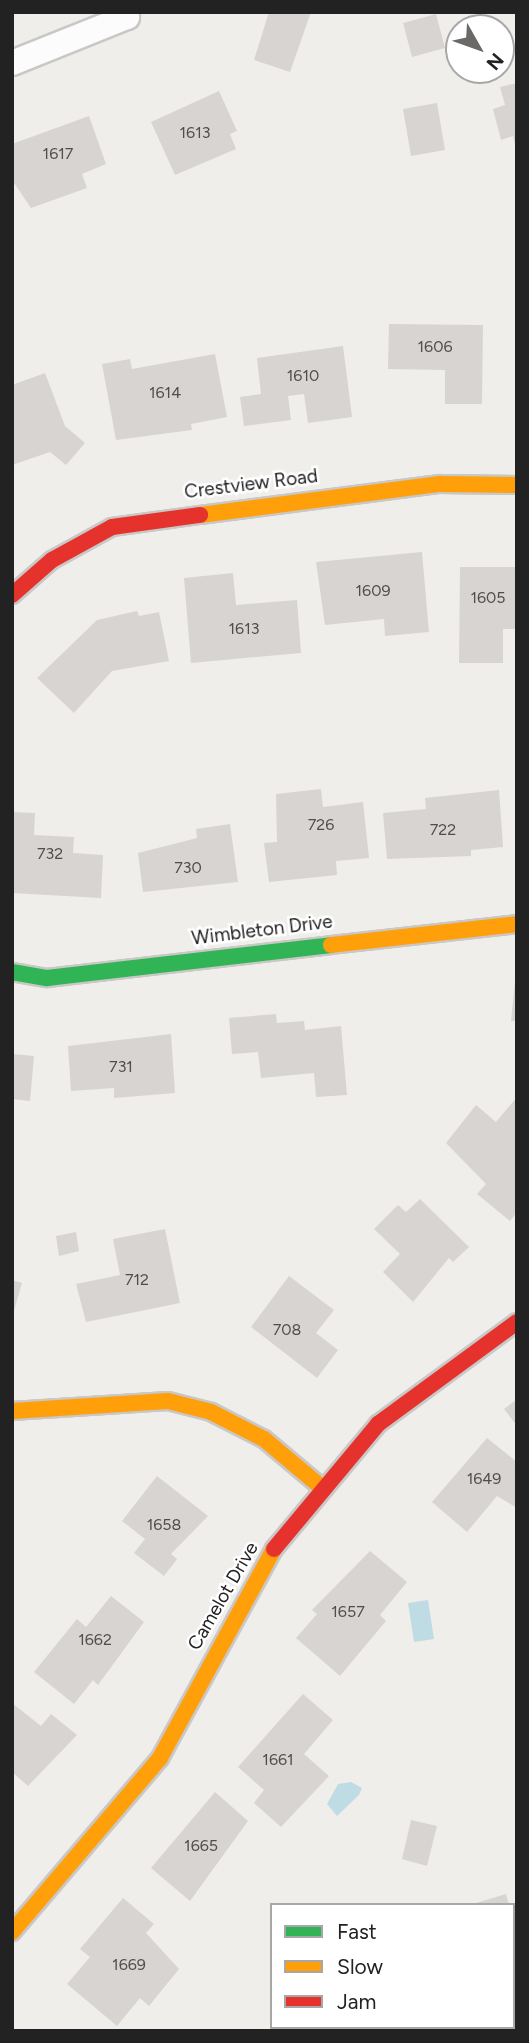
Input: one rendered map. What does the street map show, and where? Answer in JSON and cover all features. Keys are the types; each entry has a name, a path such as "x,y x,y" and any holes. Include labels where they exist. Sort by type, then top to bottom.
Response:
{"street":[{"path":"12,63 126,15"},
{"name":"Crestview Road","path":"12,595 52,560 112,527 440,484 517,485"},
{"name":"Wimbleton Drive","path":"12,972 47,978 517,924"},
{"name":"Camelot Drive","path":"12,1932 160,1758 263,1563 321,1487 378,1424 517,1322"},
{"path":"12,1411 168,1401 211,1412 264,1439 321,1487"}],"water":[{"path":"428,1600 434,1639 414,1642 408,1603"},
{"path":"351,1782 362,1788 359,1795 337,1816 327,1804 338,1784"}],"building":[{"path":"269,12 311,12 290,72 254,60"},
{"path":"436,14 445,48 412,57 403,23"},
{"path":"515,83 517,149 513,136 501,140 493,109 505,105 500,87"},
{"path":"219,91 237,131 230,134 236,149 175,175 151,122"},
{"path":"437,103 445,150 411,156 403,109"},
{"path":"89,116 106,164 82,174 87,188 31,208 12,180 12,144"},
{"path":"389,324 483,325 482,404 445,404 445,370 388,369"},
{"path":"343,346 352,417 308,423 304,394 288,396 291,420 244,426 240,397 261,394 257,358"},
{"path":"215,354 227,417 191,424 192,430 116,440 102,364 130,359 132,369"},
{"path":"45,373 65,426 85,443 66,465 50,452 12,465 12,385"},
{"path":"422,552 429,632 385,636 384,619 325,625 316,562"},
{"path":"460,567 517,567 517,629 503,629 503,663 459,663"},
{"path":"233,573 236,605 297,600 301,653 191,663 184,578"},
{"path":"137,611 139,616 159,612 169,661 112,671 74,713 37,678 97,620"},
{"path":"321,789 323,807 363,802 369,858 336,861 337,875 269,882 264,843 277,842 276,794"},
{"path":"499,790 503,847 471,850 471,856 387,859 383,813 426,809 425,798"},
{"path":"12,812 35,813 34,835 74,837 73,853 103,855 101,898 12,893"},
{"path":"230,824 238,882 143,892 138,853 197,838 196,829"},
{"path":"515,981 517,1021 511,1021"},
{"path":"276,1014 277,1023 304,1021 305,1030 341,1026 347,1095 316,1097 314,1073 261,1078 258,1052 232,1054 229,1018"},
{"path":"171,1034 175,1093 114,1098 114,1088 71,1091 68,1046"},
{"path":"12,1054 34,1056 30,1101 12,1099"},
{"path":"517,1097 517,1212 510,1221 477,1194 486,1184 446,1143 476,1105 496,1122"},
{"path":"420,1199 469,1247 453,1262 449,1258 413,1302 383,1272 400,1254 374,1229 398,1205 406,1212"},
{"path":"165,1229 180,1303 86,1322 76,1284 120,1275 113,1239"},
{"path":"76,1232 79,1251 59,1256 56,1236"},
{"path":"289,1276 334,1310 316,1333 338,1350 317,1378 251,1327"},
{"path":"12,1280 22,1283 13,1314 12,1314"},
{"path":"517,1399 517,1426 504,1409"},
{"path":"487,1438 517,1462 517,1508 497,1496 467,1532 432,1502"},
{"path":"157,1476 208,1516 171,1554 177,1559 164,1576 134,1553 145,1539 122,1521"},
{"path":"370,1551 407,1582 380,1615 386,1621 340,1676 296,1638 317,1614 312,1610"},
{"path":"111,1596 144,1622 98,1685 93,1680 74,1704 34,1672 77,1619 86,1627"},
{"path":"303,1694 333,1720 304,1754 329,1776 281,1827 254,1803 264,1790 238,1767"},
{"path":"12,1703 41,1726 51,1714 77,1735 28,1786 12,1772"},
{"path":"215,1792 248,1821 190,1901 151,1868"},
{"path":"411,1820 437,1826 427,1866 402,1859"},
{"path":"506,1894 508,1903 476,1903"},
{"path":"123,1898 154,1924 146,1933 179,1969 149,2006 140,1998 117,2026 67,1984 90,1957 80,1949"},
{"path":"515,1938 517,1976 515,1976"}],"traffic: fast":[{"path":"12,972 47,978 331,945"}],"traffic: slow":[{"path":"200,515 440,484 517,485"},
{"path":"331,945 517,924"},
{"path":"12,1411 168,1401 211,1412 264,1439 321,1487"},
{"path":"12,1932 160,1758 274,1549"}],"traffic: jam":[{"path":"12,595 52,560 112,527 200,515"},
{"path":"274,1549 378,1424 517,1322"}]}
